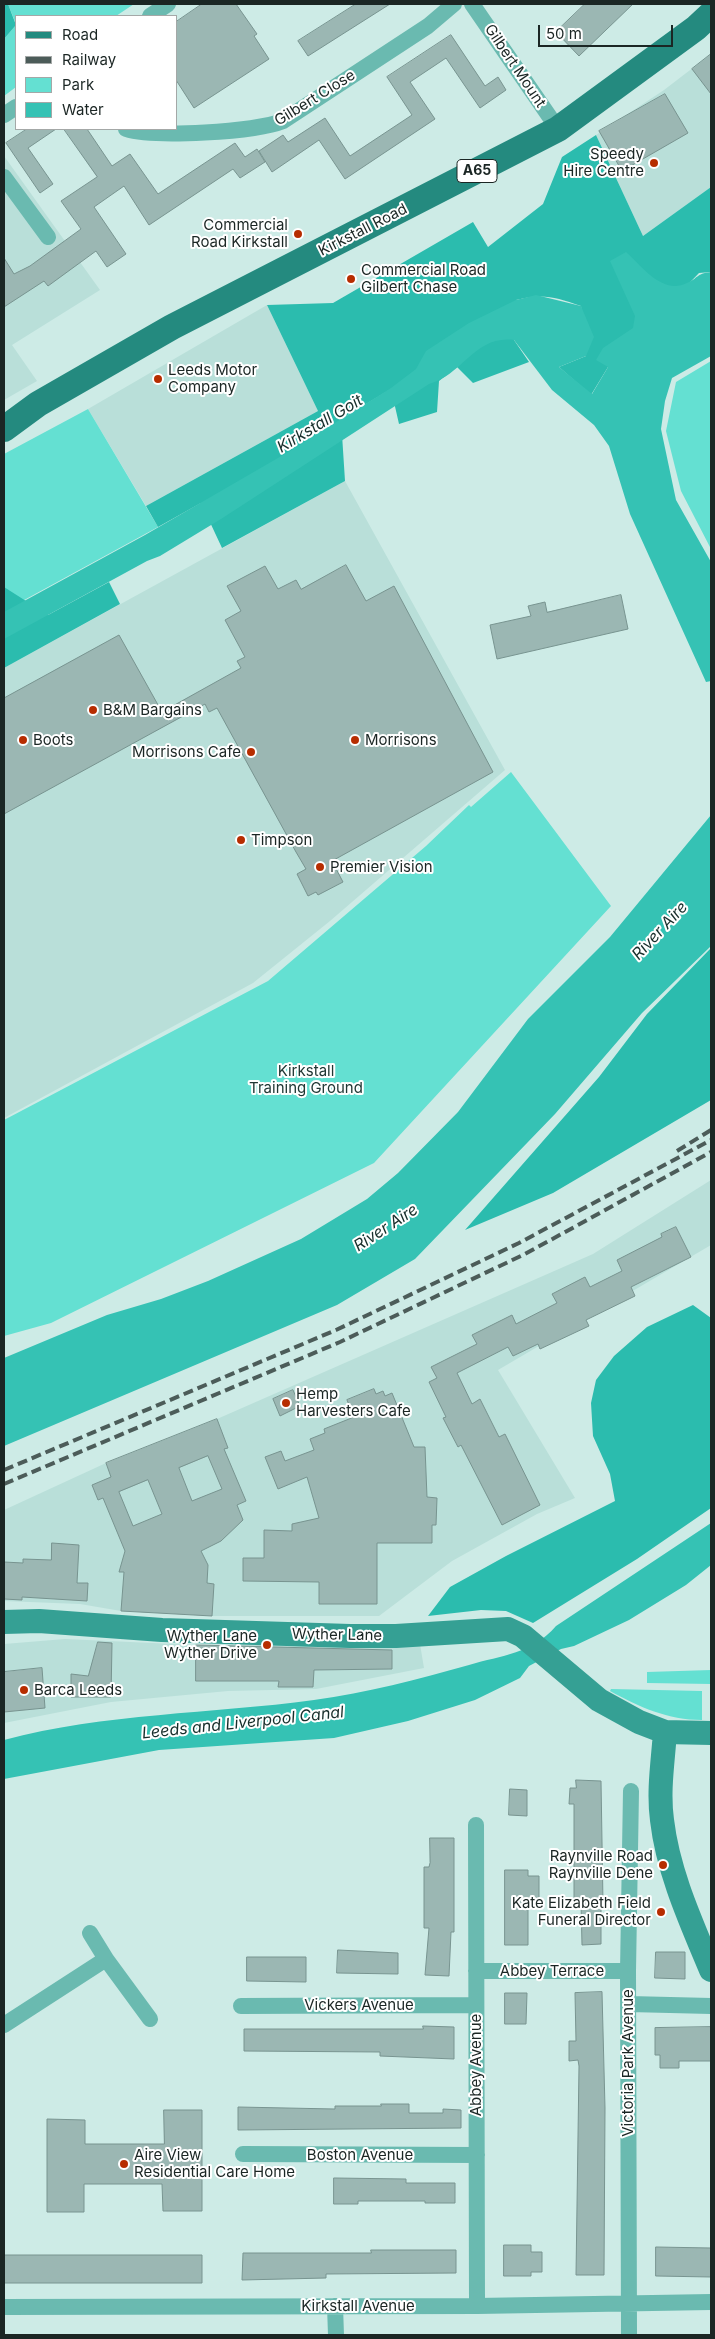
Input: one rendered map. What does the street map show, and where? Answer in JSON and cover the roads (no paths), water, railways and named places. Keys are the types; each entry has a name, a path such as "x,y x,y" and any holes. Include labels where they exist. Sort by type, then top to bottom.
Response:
{"main road":[{"name":"Kirkstall Road","path":"4,429 38,404 172,326 558,129 696,28 711,14"}],"street":[{"path":"152,15 168,4"},
{"name":"Gilbert Close","path":"135,130 154,132 238,130 270,126 283,121 428,26 454,4"},
{"name":"Gilbert Mount","path":"472,4 558,129"},
{"path":"4,115 15,108"},
{"path":"4,177 48,237"},
{"name":"Wyther Lane","path":"4,1622 39,1621 162,1630 350,1636 396,1636 493,1628 508,1629 523,1636 598,1700 640,1722 665,1732"},
{"path":"711,1733 665,1732 660,1794 662,1820 672,1868 711,1970"},
{"name":"Victoria Park Avenue","path":"629,2335 628,1971 631,1791"},
{"name":"Abbey Avenue","path":"476,1825 477,2306"},
{"path":"90,1933 106,1959 150,2019"},
{"path":"4,2025 106,1959"},
{"name":"Abbey Terrace","path":"476,1971 628,1971"},
{"path":"628,2004 711,2006"},
{"name":"Vickers Avenue","path":"241,2006 476,2005"},
{"name":"Boston Avenue","path":"243,2154 477,2155"},
{"name":"Kirkstall Avenue","path":"4,2307 477,2306 711,2302"},
{"path":"335,2306 336,2335"}],"water":[{"path":"626,252 646,272 669,285 678,286 700,275 711,272 711,356 672,378 665,401 661,429 676,500 711,562 711,681 706,682 630,514 609,446 594,425 552,390 514,340 501,340 479,349 451,373 429,384 221,519 160,556 147,561 4,639 4,612 145,535 290,451 391,388 416,369 426,351 469,323 516,300 536,295 581,306 594,337 586,356 559,367 592,394 608,367 596,360 603,348 633,328 635,316 610,261"},
{"name":"River Aire","path":"711,815 711,946 642,1013 555,1114 415,1259 337,1305 4,1446 4,1358 107,1315 161,1299 208,1281 301,1239 367,1199 398,1173 458,1112 528,1019 610,937"},
{"name":"Leeds and Liverpool Canal","path":"711,1523 711,1565 686,1585 629,1620 574,1646 561,1649 529,1666 520,1678 475,1700 408,1721 334,1738 159,1750 4,1779 4,1740 81,1724 275,1705 353,1694 516,1652 537,1642 556,1626"}],"railway":[{"path":"677,1151 711,1130"},
{"path":"4,1470 336,1330 519,1243 711,1140"},
{"path":"4,1484 340,1342 525,1254 711,1152"}],"place":[{"name":"Speedy Hire Centre","path":"654,163"},
{"name":"Commercial Road Kirkstall","path":"298,234"},
{"name":"Commercial Road Gilbert Chase","path":"351,279"},
{"name":"Leeds Motor Company","path":"158,379"},
{"name":"B&M Bargains","path":"93,710"},
{"name":"Boots","path":"23,740"},
{"name":"Morrisons","path":"355,740"},
{"name":"Morrisons Cafe","path":"251,752"},
{"name":"Timpson","path":"241,840"},
{"name":"Premier Vision","path":"320,867"},
{"name":"Hemp Harvesters Cafe","path":"286,1403"},
{"name":"Wyther Lane Wyther Drive","path":"267,1645"},
{"name":"Barca Leeds","path":"24,1690"},
{"name":"Raynville Road Raynville Dene","path":"663,1865"},
{"name":"Kate Elizabeth Field Funeral Director","path":"661,1912"},
{"name":"Aire View Residential Care Home","path":"124,2164"}],"water label":[{"name":"Kirkstall Goit","path":"320,424"}],"park label":[{"name":"Kirkstall Training Ground","path":"306,1080"}]}
